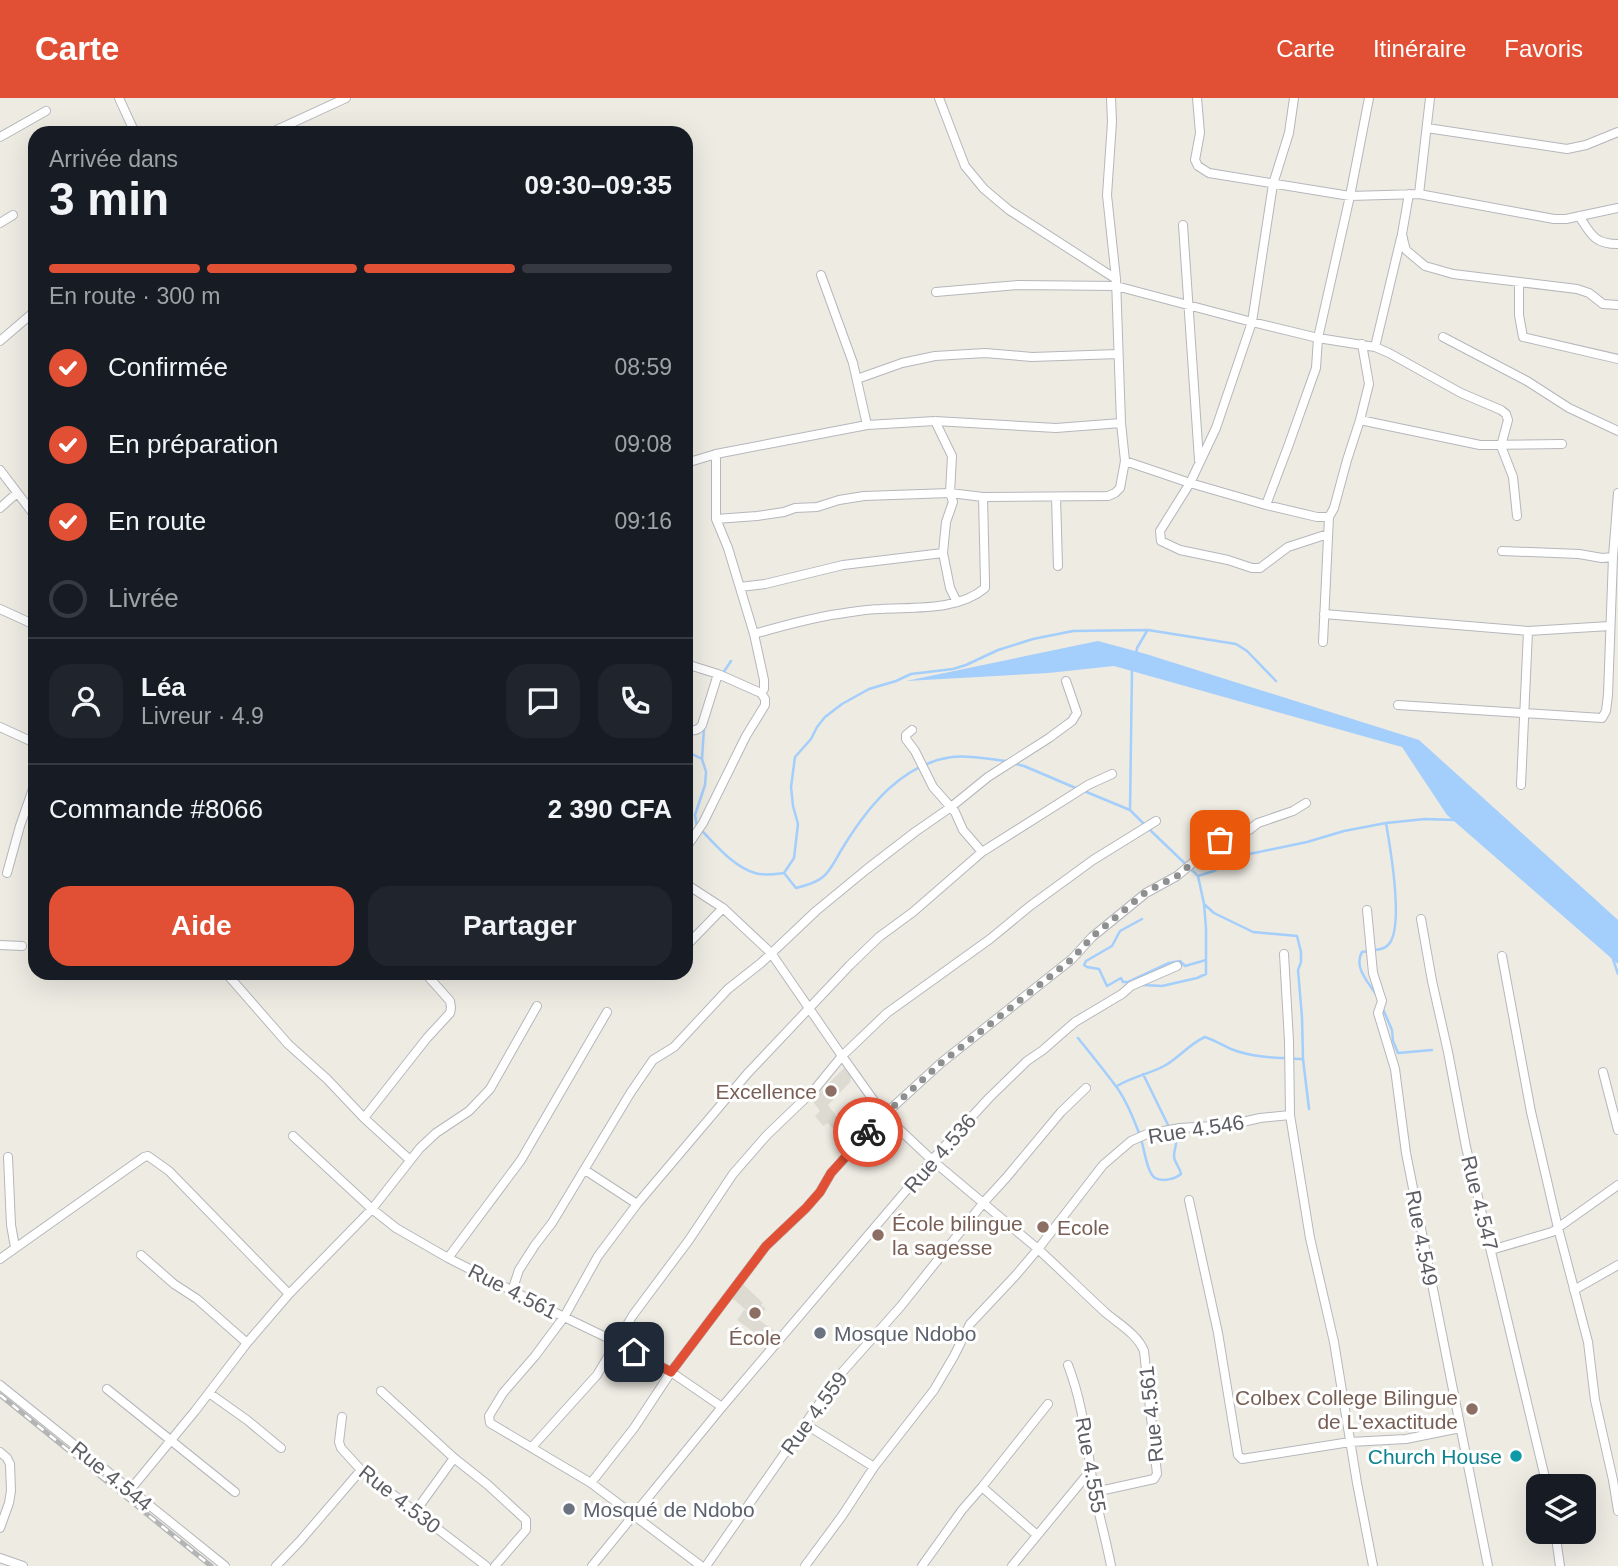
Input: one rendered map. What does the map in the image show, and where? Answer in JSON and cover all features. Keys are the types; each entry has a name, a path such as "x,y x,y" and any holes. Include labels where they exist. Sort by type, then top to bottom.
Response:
{"street":[{"path":"119,98 132,126"},
{"path":"285,126 345,98"},
{"path":"939,98 965,166 984,189 1116,282 1189,306 1252,322 1318,338 1374,347 1461,393 1501,410 1508,420 1501,446 1513,477 1517,516"},
{"path":"716,519 817,507 863,495 950,493 983,498 1108,496 1121,488 1125,461 1116,282 1107,195 1111,98"},
{"path":"1197,98 1200,133 1195,160 1198,166 1209,173 1350,196 1419,194 1545,218 1566,219 1618,208"},
{"path":"1294,98 1289,133 1273,184 1252,322 1216,428 1190,483 1160,531 1161,541 1180,550 1252,568 1260,568 1288,547 1328,534"},
{"path":"1266,505 1316,368 1318,338 1350,196 1368,98"},
{"path":"1419,194 1430,98"},
{"path":"0,137 46,111"},
{"path":"1427,128 1567,149 1586,145 1618,132"},
{"path":"1374,347 1409,194"},
{"path":"0,223 13,215"},
{"path":"1579,216 1598,241 1618,244"},
{"path":"1184,225 1199,461"},
{"path":"1402,234 1406,250 1425,266 1453,274 1577,289 1589,293 1603,304 1618,305"},
{"path":"821,275 857,379 867,425"},
{"path":"936,292 1019,285 1116,282"},
{"path":"1520,283 1519,315 1523,337 1618,359"},
{"path":"2,335 28,315"},
{"path":"1443,337 1527,381 1569,408 1618,431"},
{"path":"1323,642 1329,517 1335,508 1369,384 1362,344"},
{"path":"857,379 902,363 934,356 985,353 1032,357 1118,354"},
{"path":"1360,420 1480,445 1562,444"},
{"path":"693,461 716,454 867,425 935,421 1056,428 1121,423"},
{"path":"935,421 952,456 950,493 953,502 946,522 943,553 950,589 957,603"},
{"path":"716,454 716,519 728,548 754,634 764,680 761,693"},
{"path":"1125,461 1266,505 1317,517 1329,517"},
{"path":"0,470 28,507"},
{"path":"0,509 17,493"},
{"path":"1398,705 1602,718 1606,711 1608,695 1618,493"},
{"path":"1056,497 1059,566"},
{"path":"754,634 835,615 957,603 979,593 985,588 983,498"},
{"path":"1502,551 1613,557"},
{"path":"740,587 765,584 843,565 943,553"},
{"path":"0,609 28,619"},
{"path":"1324,614 1528,631 1610,626"},
{"path":"1521,785 1528,631"},
{"path":"693,666 761,693 765,705 746,736 704,823 693,838"},
{"path":"693,731 700,729 718,674"},
{"path":"512,1290 519,1270 552,1223 653,1060 674,1047 728,989 867,869 988,777 1049,738 1076,717 1076,707 1066,681"},
{"path":"0,727 28,740"},
{"path":"912,730 906,735 906,739 933,787 951,807 963,830 982,852"},
{"path":"704,1566 591,1483 490,1423 489,1416 503,1394 564,1317 598,1256 637,1205 747,1074 809,1009 879,937 913,912 982,852 1087,785 1112,774"},
{"path":"6,873 28,803"},
{"path":"591,1483 766,1246 806,1208 831,1173 884,1115 941,1063 1072,959 1092,937 1146,892 1177,876 1220,840 1249,830 1258,823 1293,811 1306,803"},
{"path":"532,1447 597,1375 634,1315 733,1174 789,1112 815,1089 842,1056 887,1013 1093,860 1156,821"},
{"path":"693,889 723,908 771,953 884,1115 932,1160 1038,1249"},
{"path":"693,939 723,908"},
{"name":"Rue 4.549","path":"1367,910 1373,973 1382,997 1378,1013 1395,1069 1406,1153 1488,1566"},
{"name":"Rue 4.547","path":"1421,919 1466,1147 1543,1474"},
{"path":"0,945 22,946"},
{"path":"1284,954 1290,1115 1310,1238 1335,1342 1373,1566"},
{"path":"1502,956 1531,1112 1587,1342 1595,1400 1618,1511"},
{"name":"Rue 4.536","path":"592,1566 722,1407 932,1160 989,1098 1027,1061 1074,1022 1131,986 1177,966"},
{"path":"232,980 288,1044 410,1160"},
{"path":"364,1118 450,1013 450,1001 431,980"},
{"path":"130,1490 289,1294 372,1209 410,1160 436,1133 469,1111 490,1089 537,1006"},
{"name":"Rue 4.561","path":"607,1012 521,1160 448,1258 616,1342 671,1372 722,1407"},
{"path":"1603,1072 1618,1130"},
{"name":"Rue 4.559","path":"704,1566 837,1378 901,1306 984,1202 1061,1112 1086,1088"},
{"name":"Rue 4.546","path":"805,1566 874,1466 934,1390 970,1324 1038,1249 1103,1165 1131,1140 1147,1134 1290,1115"},
{"path":"293,1136 372,1209 397,1228 448,1258"},
{"path":"0,1259 148,1156 169,1171 289,1294"},
{"path":"8,1157 11,1224 15,1247"},
{"path":"585,1170 637,1205"},
{"path":"1491,1250 1552,1233 1618,1185"},
{"path":"1189,1199 1218,1333 1238,1455 1242,1459 1350,1442 1406,1440 1460,1428"},
{"name":"Rue 4.561","path":"1038,1249 1143,1347 1156,1477 1095,1492"},
{"path":"141,1255 247,1343"},
{"path":"1574,1290 1618,1265"},
{"name":"Rue 4.555","path":"1068,1365 1080,1399 1095,1492 1111,1566"},
{"name":"Rue 4.544","path":"0,1385 225,1566"},
{"path":"107,1389 235,1492"},
{"path":"381,1391 526,1520 526,1530 495,1566"},
{"path":"209,1393 281,1448"},
{"path":"922,1566 962,1510 1048,1404"},
{"name":"Rue 4.530","path":"342,1417 339,1434 341,1448 360,1470 486,1566"},
{"path":"805,1424 874,1466"},
{"path":"0,1452 10,1464 11,1497 0,1528"},
{"path":"415,1512 454,1458"},
{"path":"276,1566 360,1470"},
{"path":"1012,1566 1091,1470"},
{"path":"982,1487 1037,1535"},
{"path":"1557,1544 1560,1566"},
{"path":"0,1558 23,1566"}],"shaded area":[{"name":"Excellence","path":"844,1068 852,1078 851,1081 828,1105 838,1118 843,1116 846,1121 835,1131 828,1123 823,1126 815,1116 820,1111 812,1100"},
{"name":"École","path":"742,1283 766,1309 756,1318 779,1334 771,1344 737,1320 744,1310 747,1311 731,1297"}],"water":[{"path":"1098,641 1419,740 1618,920 1618,964 1447,815 1402,747 1114,666 1048,673 906,681"}],"waterway":[{"path":"702,831 726,855 747,870 762,874 784,873 794,858 798,824 791,787 795,757 825,717 869,689 911,674 953,669 1033,639 1073,631 1148,630 1236,644 1247,651 1276,681"},
{"path":"1136,654 1147,631"},
{"path":"723,673 731,661"},
{"path":"1130,810 1132,670"},
{"path":"697,827 695,815 705,785 706,772 702,759 704,728"},
{"path":"693,754 702,759"},
{"path":"784,873 796,888 822,878 877,801 903,777 918,768 952,757 1006,761"},
{"path":"1012,763 1078,789"},
{"path":"1084,791 1130,810 1145,825"},
{"path":"1198,876 1214,871 1235,857 1307,842 1344,831 1425,819 1455,820"},
{"path":"1377,996 1363,975 1359,963 1362,952 1386,947 1393,936 1395,887 1386,823"},
{"path":"1143,985 1162,986 1206,974 1206,928 1198,876 1149,829"},
{"path":"1204,904 1214,913 1253,932 1297,936 1301,952 1298,970 1309,1109"},
{"path":"1130,985 1121,978 1107,986 1099,969 1084,965 1086,961 1112,946 1120,931 1142,919"},
{"path":"1613,959 1618,974"},
{"path":"1128,982 1169,963 1180,961 1185,966 1206,960"},
{"path":"1383,1009 1398,1053 1432,1050"},
{"path":"1117,1086 1164,1066 1205,1037 1248,1054 1303,1059"},
{"path":"1078,1038 1123,1096 1139,1133 1149,1170 1155,1178 1169,1179 1181,1174 1174,1157 1176,1144 1173,1133"},
{"path":"1143,1074 1169,1127"}],"railway":[{"path":"0,1395 211,1566"}],"way so far":[{"path":"868,1132 941,1063 1072,959 1092,937 1146,892 1177,876 1220,840"}],"place":[{"name":"Excellence","path":"831,1091"},
{"name":"Ecole","path":"1043,1227"},
{"name":"École bilingue la sagesse","path":"878,1235"},
{"name":"École","path":"755,1313"},
{"name":"Mosque Ndobo","path":"820,1333"},
{"name":"Colbex College Bilingue de L'exactitude","path":"1472,1409"},
{"name":"Church House","path":"1516,1456"},
{"name":"Mosqué de Ndobo","path":"569,1509"}],"route":[{"path":"634,1352 671,1372 766,1246 806,1208 831,1173 868,1132"}]}
